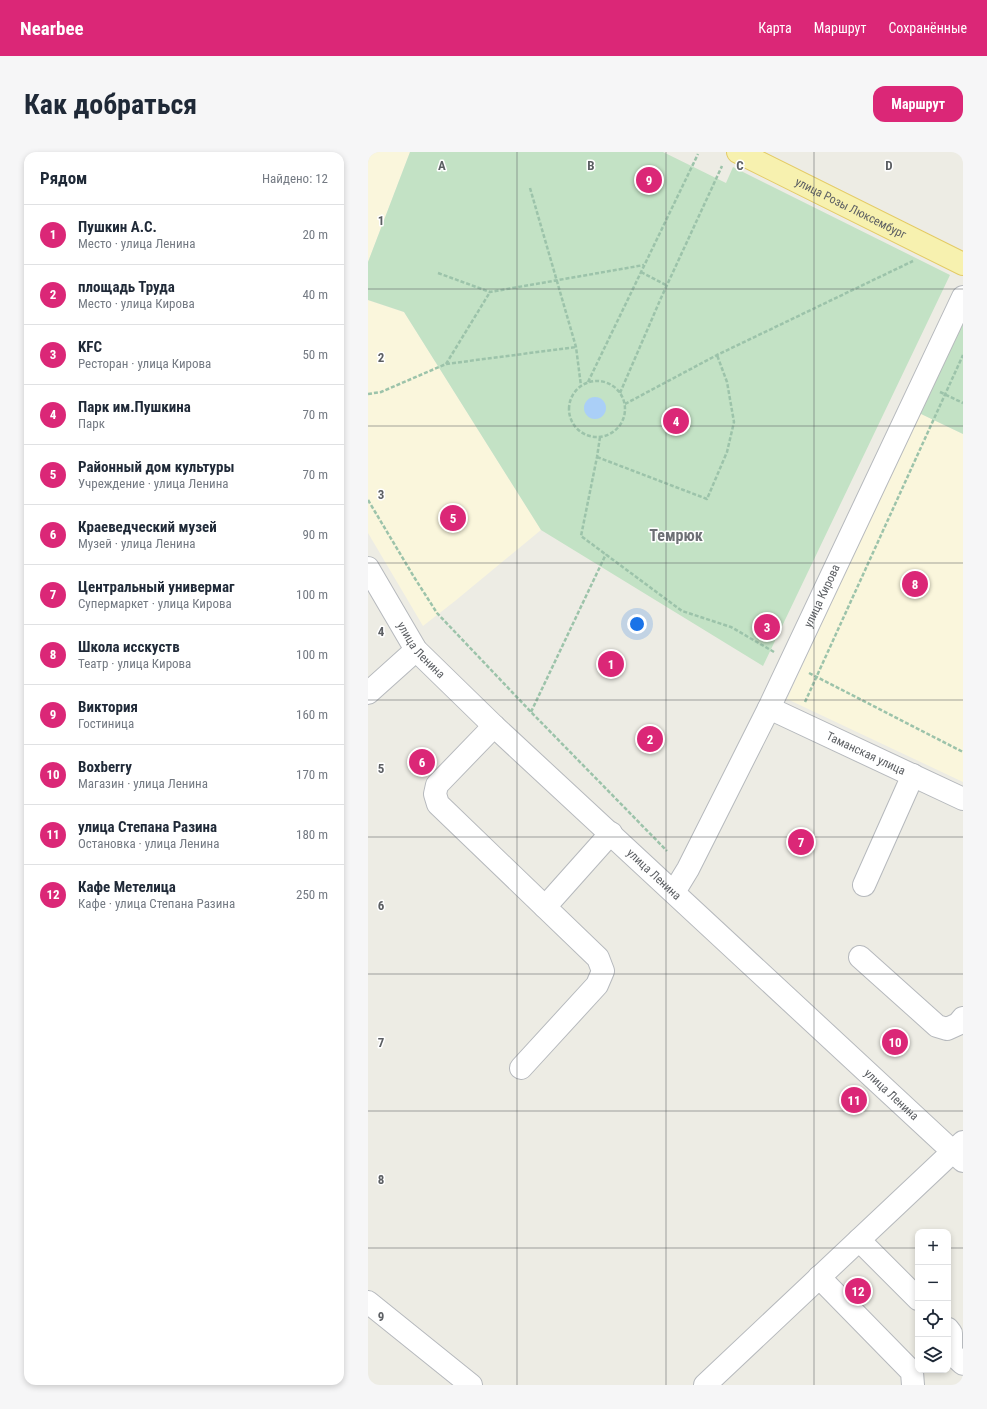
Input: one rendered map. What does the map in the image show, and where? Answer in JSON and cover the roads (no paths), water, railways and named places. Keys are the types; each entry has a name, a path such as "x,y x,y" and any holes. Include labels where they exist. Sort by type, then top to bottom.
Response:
{"main road":[{"name":"улица Розы Люксембург","path":"738,152 963,264"}],"street":[{"name":"улица Кирова","path":"674,892 688,869 769,708 963,297"},
{"name":"улица Ленина","path":"368,568 416,650 494,726 960,1152"},
{"path":"368,692 416,650"},
{"name":"Таманская улица","path":"769,708 963,799"},
{"path":"494,726 437,785 435,794 438,804 598,958 602,971 597,985 521,1068"},
{"path":"864,885 913,775"},
{"path":"545,908 610,833"},
{"path":"860,957 937,1026 947,1029 958,1024 963,1018"},
{"path":"705,1385 859,1240 960,1152"},
{"path":"859,1240 915,1296"},
{"path":"819,1277 912,1372 914,1385"},
{"path":"368,1302 470,1385"},
{"path":"951,1337 951,1353 963,1364"}],"water":[{"path":"595,397 603,400 606,408 603,416 595,419 587,416 584,408 587,400"}],"place":[{"name":"Виктория","path":"649,180"},
{"name":"Парк им.Пушкина","path":"676,421"},
{"name":"Районный дом культуры","path":"453,518"},
{"name":"Школа исскуств","path":"915,584"},
{"name":"KFC","path":"767,627"},
{"name":"Пушкин А.С.","path":"611,664"},
{"name":"площадь Труда","path":"650,739"},
{"name":"Краеведческий музей","path":"422,762"},
{"name":"Центральный универмаг","path":"801,842"},
{"name":"Boxberry","path":"895,1042"},
{"name":"улица Степана Разина","path":"854,1100"},
{"name":"Кафе Метелица","path":"858,1291"}],"district":[{"name":"Темрюк","path":"676,535"}]}
